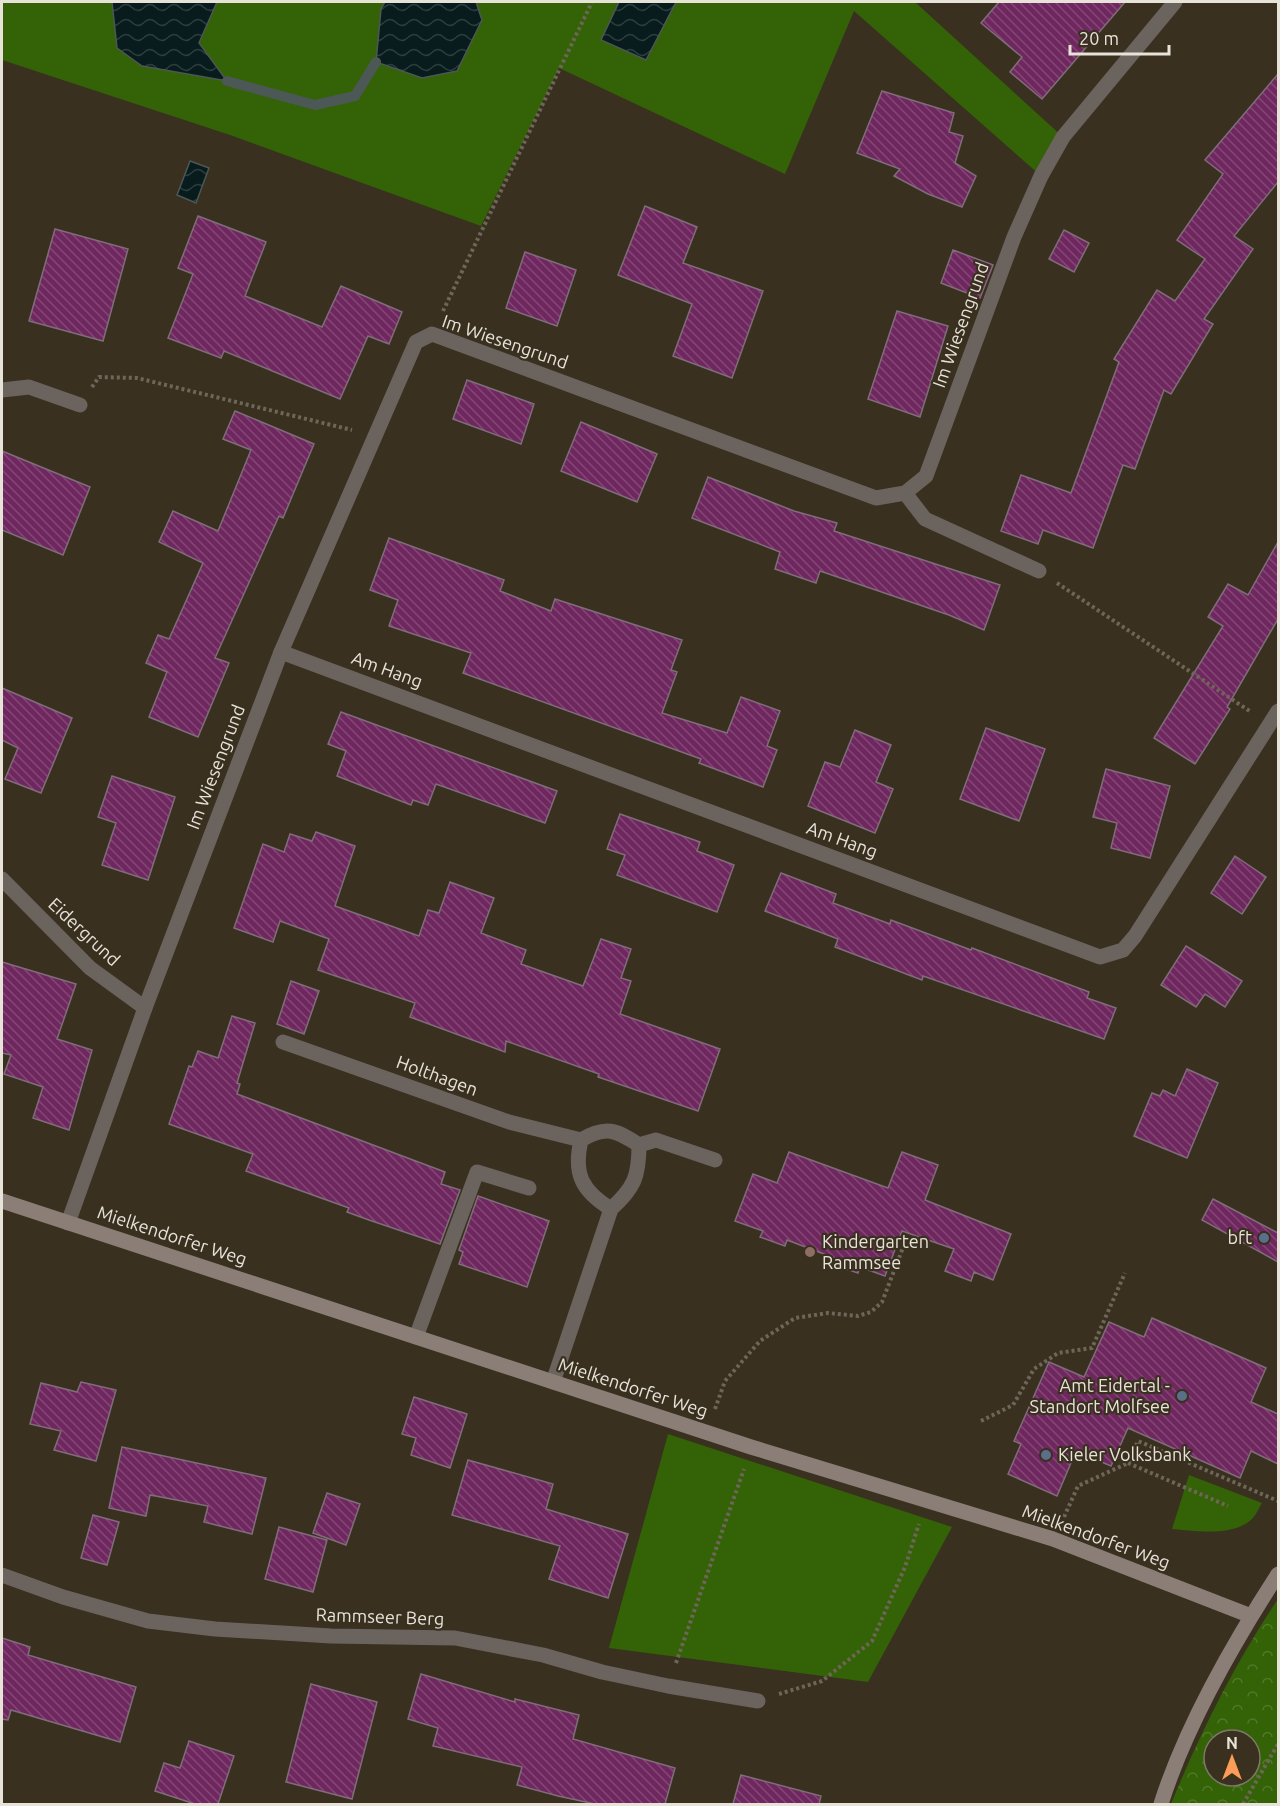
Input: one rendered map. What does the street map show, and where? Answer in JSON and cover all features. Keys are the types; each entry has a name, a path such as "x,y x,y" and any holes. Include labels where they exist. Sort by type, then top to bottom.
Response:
{"street":[{"name":"Im Wiesengrund","path":"68,1223 145,1008 281,652 416,342 432,334 876,498 905,493 926,476 1014,237 1041,176 1063,137 1175,2"},
{"path":"2,390 29,387 80,405"},
{"path":"905,493 925,519 1039,571"},
{"name":"Am Hang","path":"281,652 1100,957 1123,950 1135,936 1274,718"},
{"name":"Eidergrund","path":"2,879 90,968 145,1008"},
{"name":"Holthagen","path":"283,1042 509,1122 581,1140"},
{"path":"611,1209 592,1197 579,1177 577,1156 581,1140 598,1130 619,1132 639,1145 656,1140 715,1160"},
{"path":"553,1382 611,1209 629,1193 639,1170 639,1145"},
{"path":"416,1337 477,1172 529,1188"},
{"name":"Mielkendorfer Weg","path":"2,1201 751,1448 1053,1539 1251,1616"},
{"path":"1161,1804 1196,1720 1251,1616 1278,1574"},
{"name":"Rammseer Berg","path":"2,1575 63,1597 148,1621 215,1629 331,1636 455,1638 543,1655 602,1672 668,1686 758,1701"}],"path":[{"path":"432,334 486,216 592,2"},
{"path":"80,405 99,377 136,378 374,435"},
{"path":"1039,571 1274,718"},
{"path":"706,1432 725,1381 760,1341 795,1318 828,1313 858,1316 871,1312 882,1302 904,1245"},
{"path":"981,1421 1013,1405 1034,1369 1058,1353 1092,1348 1125,1273"},
{"path":"1053,1539 1078,1486 1128,1463 1138,1441 1278,1501"},
{"path":"668,1686 751,1448"},
{"path":"1128,1463 1228,1506"},
{"path":"758,1701 822,1681 872,1641 905,1566 926,1502"},
{"path":"1243,1804 1278,1744"}],"green space":[{"path":"2,2 112,2 117,48 226,81 199,43 217,2 385,2 381,9 482,21 476,2 619,2 601,40 646,60 676,2 915,2 1063,137 1041,176 854,11 785,174 559,68 481,226 230,135 2,60"},
{"path":"668,1434 952,1527 868,1682 609,1648"},
{"path":"1189,1475 1262,1503 1252,1519 1235,1528 1224,1531 1172,1529"},
{"path":"1278,1599 1278,1804 1171,1804 1202,1734 1202,1788 1262,1788 1262,1728 1205,1728 1247,1648"}],"water":[{"path":"112,2 217,2 199,43 227,81 142,66 117,48"},
{"path":"385,2 476,2 482,20 457,71 422,78 376,62 381,9"},
{"path":"619,2 676,2 646,60 601,40"},
{"path":"190,161 209,168 196,203 177,195"}],"building":[{"path":"999,2 1125,2 1042,99 1010,72 1022,57 981,23"},
{"path":"1278,74 1278,182 1234,236 1253,249 1204,319 1213,324 1171,394 1164,390 1135,469 1123,465 1093,548 1043,530 1038,544 1001,531 1021,475 1071,493 1119,362 1114,359 1157,290 1175,301 1205,259 1177,240 1223,174 1205,160"},
{"path":"882,91 954,113 949,132 963,136 955,163 976,176 962,207 928,194 894,176 900,169 857,153"},
{"path":"645,206 697,227 683,263 763,291 732,378 673,356 692,304 618,275"},
{"path":"198,216 266,242 245,296 322,327 341,286 402,312 389,344 368,336 340,399 224,351 221,358 168,338 193,274 178,268"},
{"path":"55,229 128,249 103,341 29,321"},
{"path":"1064,230 1089,243 1074,272 1049,259"},
{"path":"953,250 993,265 980,298 941,283"},
{"path":"525,252 576,270 557,326 506,308"},
{"path":"897,311 948,326 920,417 868,399"},
{"path":"467,380 534,404 521,444 453,419"},
{"path":"235,411 314,444 283,518 279,516 215,658 229,663 198,737 149,717 167,672 146,663 158,635 169,639 203,563 159,542 173,511 218,531 251,450 223,439"},
{"path":"581,422 657,454 637,502 561,471"},
{"path":"2,451 90,487 63,555 2,530"},
{"path":"708,477 794,511 837,523 834,531 1000,585 984,630 949,615 820,571 816,583 775,569 780,552 692,518"},
{"path":"389,538 504,580 500,591 551,611 555,599 682,640 671,670 677,672 662,713 727,733 741,697 780,711 767,746 777,750 763,787 699,763 701,759 463,673 471,653 389,626 398,600 370,590"},
{"path":"1278,542 1278,619 1227,707 1230,709 1195,764 1154,738 1223,626 1208,617 1228,584 1248,595"},
{"path":"2,688 72,718 41,793 5,779 18,748 2,740"},
{"path":"341,712 557,791 545,823 436,784 428,805 413,800 411,805 337,776 346,751 328,744"},
{"path":"986,728 1045,749 1019,821 960,799"},
{"path":"855,730 891,745 876,782 893,789 875,833 808,806 825,762 840,767"},
{"path":"1106,769 1170,786 1150,858 1111,848 1117,823 1093,817"},
{"path":"112,776 175,797 148,880 102,865 116,823 98,817"},
{"path":"620,814 700,842 697,851 734,865 717,912 617,875 625,855 607,849"},
{"path":"316,832 355,846 335,906 419,936 428,910 439,913 450,882 494,898 481,933 526,950 521,964 583,986 601,939 631,949 621,978 631,981 620,1014 720,1049 698,1111 598,1077 599,1074 506,1041 505,1052 410,1017 415,1003 318,970 329,939 280,921 273,942 234,928 263,844 284,852 290,834 312,841"},
{"path":"1235,856 1266,877 1242,914 1211,893"},
{"path":"781,873 836,894 833,903 890,924 891,920 971,950 972,948 1089,992 1087,998 1116,1008 1104,1039 923,976 922,980 835,947 838,939 765,911"},
{"path":"1186,946 1242,981 1225,1007 1205,994 1196,1007 1161,985"},
{"path":"2,962 76,984 57,1039 92,1050 69,1130 33,1118 43,1087 4,1074 11,1055 2,1053"},
{"path":"291,981 319,991 304,1034 277,1024"},
{"path":"232,1016 255,1023 237,1083 240,1084 237,1094 445,1172 441,1184 460,1190 440,1244 347,1212 349,1208 246,1171 253,1154 169,1124 189,1066 192,1067 198,1051 218,1058"},
{"path":"1187,1069 1218,1083 1187,1158 1134,1136 1152,1093 1160,1096 1163,1090 1175,1096"},
{"path":"789,1152 888,1188 902,1152 938,1165 925,1200 1011,1234 993,1280 974,1272 971,1281 945,1271 954,1249 902,1231 885,1276 860,1267 858,1273 834,1265 837,1259 787,1240 785,1246 760,1237 763,1231 735,1221 753,1174 777,1183"},
{"path":"478,1196 549,1221 527,1287 459,1264 463,1252 459,1250"},
{"path":"1213,1199 1278,1233 1278,1262 1202,1220"},
{"path":"1152,1318 1266,1368 1251,1402 1278,1414 1278,1464 1251,1451 1240,1478 1128,1428 1111,1466 1076,1451 1057,1496 1008,1474 1021,1444 1014,1441 1049,1362 1084,1377 1109,1322 1144,1337"},
{"path":"81,1382 116,1390 96,1461 54,1450 61,1431 30,1424 41,1383 77,1392"},
{"path":"414,1397 467,1414 450,1468 411,1455 416,1438 402,1434"},
{"path":"122,1447 266,1478 252,1534 204,1522 208,1506 150,1495 146,1516 109,1508"},
{"path":"468,1460 553,1484 546,1509 628,1534 608,1598 549,1579 560,1546 452,1515"},
{"path":"327,1493 360,1504 346,1545 313,1533"},
{"path":"93,1515 119,1522 107,1565 81,1558"},
{"path":"279,1527 327,1540 313,1592 265,1579"},
{"path":"2,1638 30,1647 28,1655 136,1687 120,1742 11,1710 8,1720 2,1719"},
{"path":"421,1674 515,1702 515,1699 579,1715 573,1739 675,1768 665,1804 595,1804 558,1796 517,1785 522,1767 433,1746 438,1728 408,1719"},
{"path":"311,1684 377,1702 352,1799 286,1782"},
{"path":"189,1741 234,1756 218,1804 195,1804 155,1791 164,1763 180,1768"},
{"path":"741,1775 821,1796 819,1804 733,1804"}],"waterway":[{"path":"227,81 315,105 355,96 376,62"}],"place":[{"name":"bft","path":"1264,1238"},
{"name":"Kindergarten Rammsee","path":"810,1252"},
{"name":"Amt Eidertal - Standort Molfsee","path":"1182,1396"},
{"name":"Kieler Volksbank","path":"1046,1455"}]}
